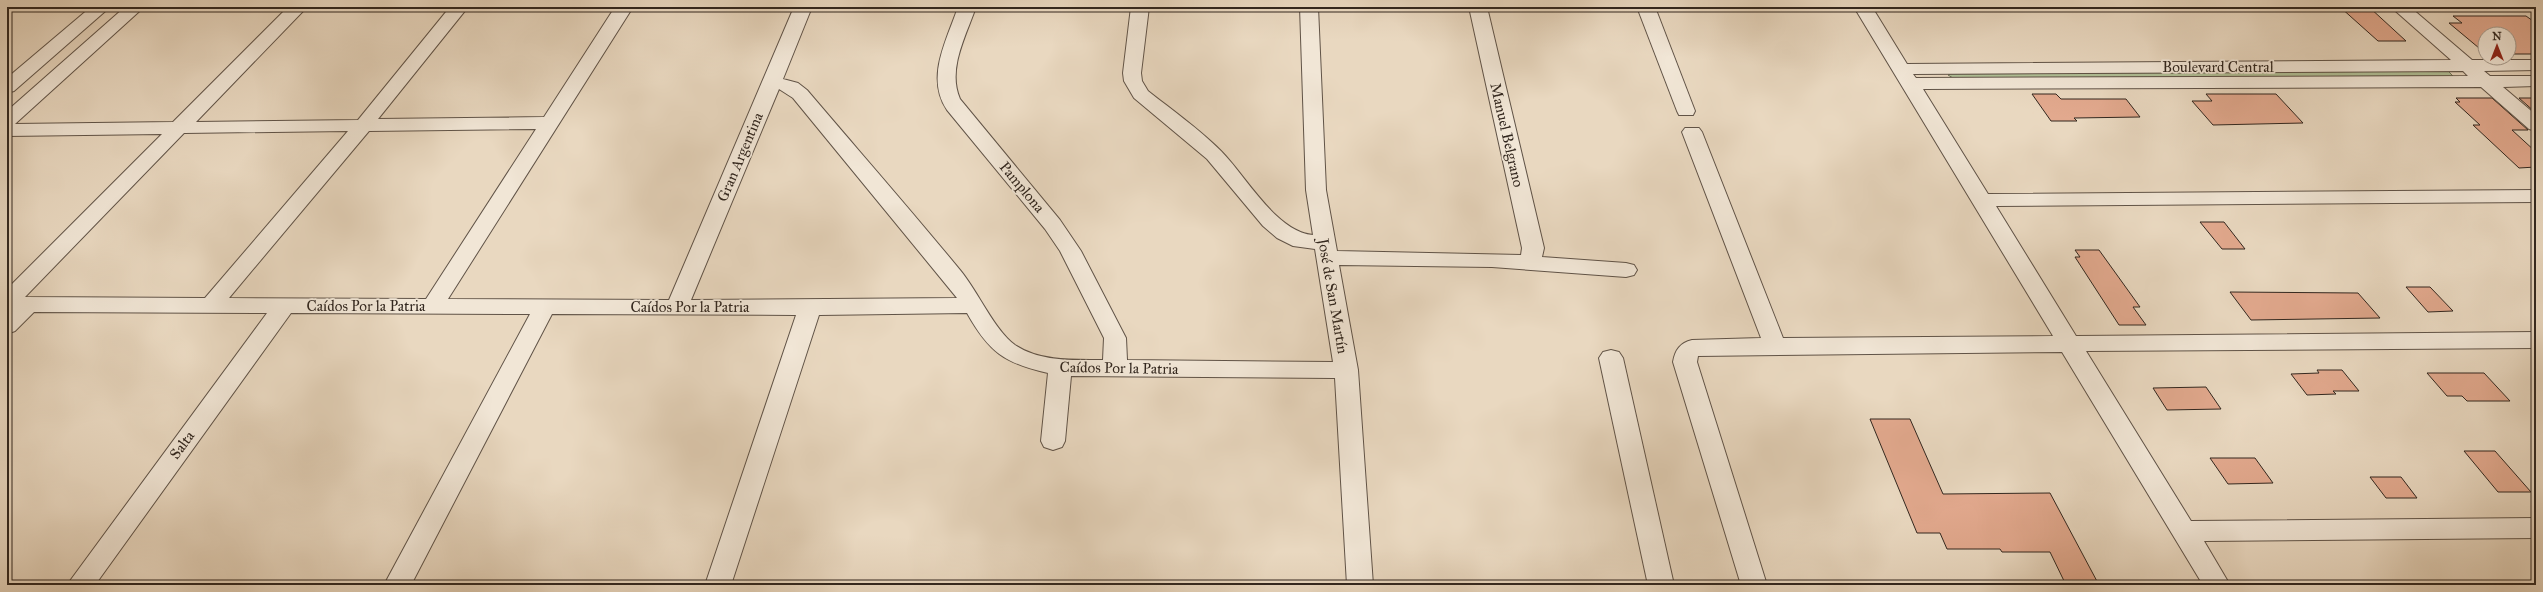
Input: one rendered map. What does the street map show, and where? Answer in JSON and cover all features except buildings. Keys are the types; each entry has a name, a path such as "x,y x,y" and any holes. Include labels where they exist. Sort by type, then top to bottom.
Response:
{"street":[{"path":"7,87 101,7"},
{"path":"7,121 135,7"},
{"path":"7,326 14,304 179,128 298,7"},
{"path":"211,305 363,126 459,7"},
{"path":"432,306 548,123 624,7"},
{"name":"Gran Argentina","path":"677,307 803,7"},
{"name":"Pamplona","path":"967,7 946,79 954,106 1053,226 1070,251 1095,294 1115,338 1116,369"},
{"path":"1140,7 1132,73 1133,81 1141,94 1214,155 1270,221 1284,233 1300,241 1326,250 1626,270"},
{"name":"José de San Martín","path":"1310,7 1316,190 1346,370 1360,585"},
{"name":"Manuel Belgrano","path":"1478,7 1533,248 1530,263"},
{"path":"1646,7 1686,111"},
{"path":"1863,7 2218,585"},
{"path":"2400,7 2536,125"},
{"name":"Boulevard Central","path":"1906,76 2467,65 2536,65"},
{"name":"Boulevard Central","path":"1906,76 2536,81"},
{"path":"772,82 791,88 800,94 953,276 974,305"},
{"path":"7,130 548,123"},
{"path":"1692,132 1774,346"},
{"path":"1982,200 2536,196"},
{"name":"Caídos Por la Patria","path":"14,304 810,308 974,305 990,335 1004,350 1024,360 1060,368 1346,370"},
{"name":"Salta","path":"80,585 284,306"},
{"path":"397,585 545,307"},
{"path":"718,585 810,308"},
{"path":"1754,585 1685,362 1686,354 1692,348 1774,346 2536,340"},
{"path":"1612,358 1661,585"},
{"path":"1052,441 1060,368"},
{"path":"2185,532 2536,528"}],"green space":[{"path":"2448,71 2453,76 1953,78 1948,75 1950,74"}]}
